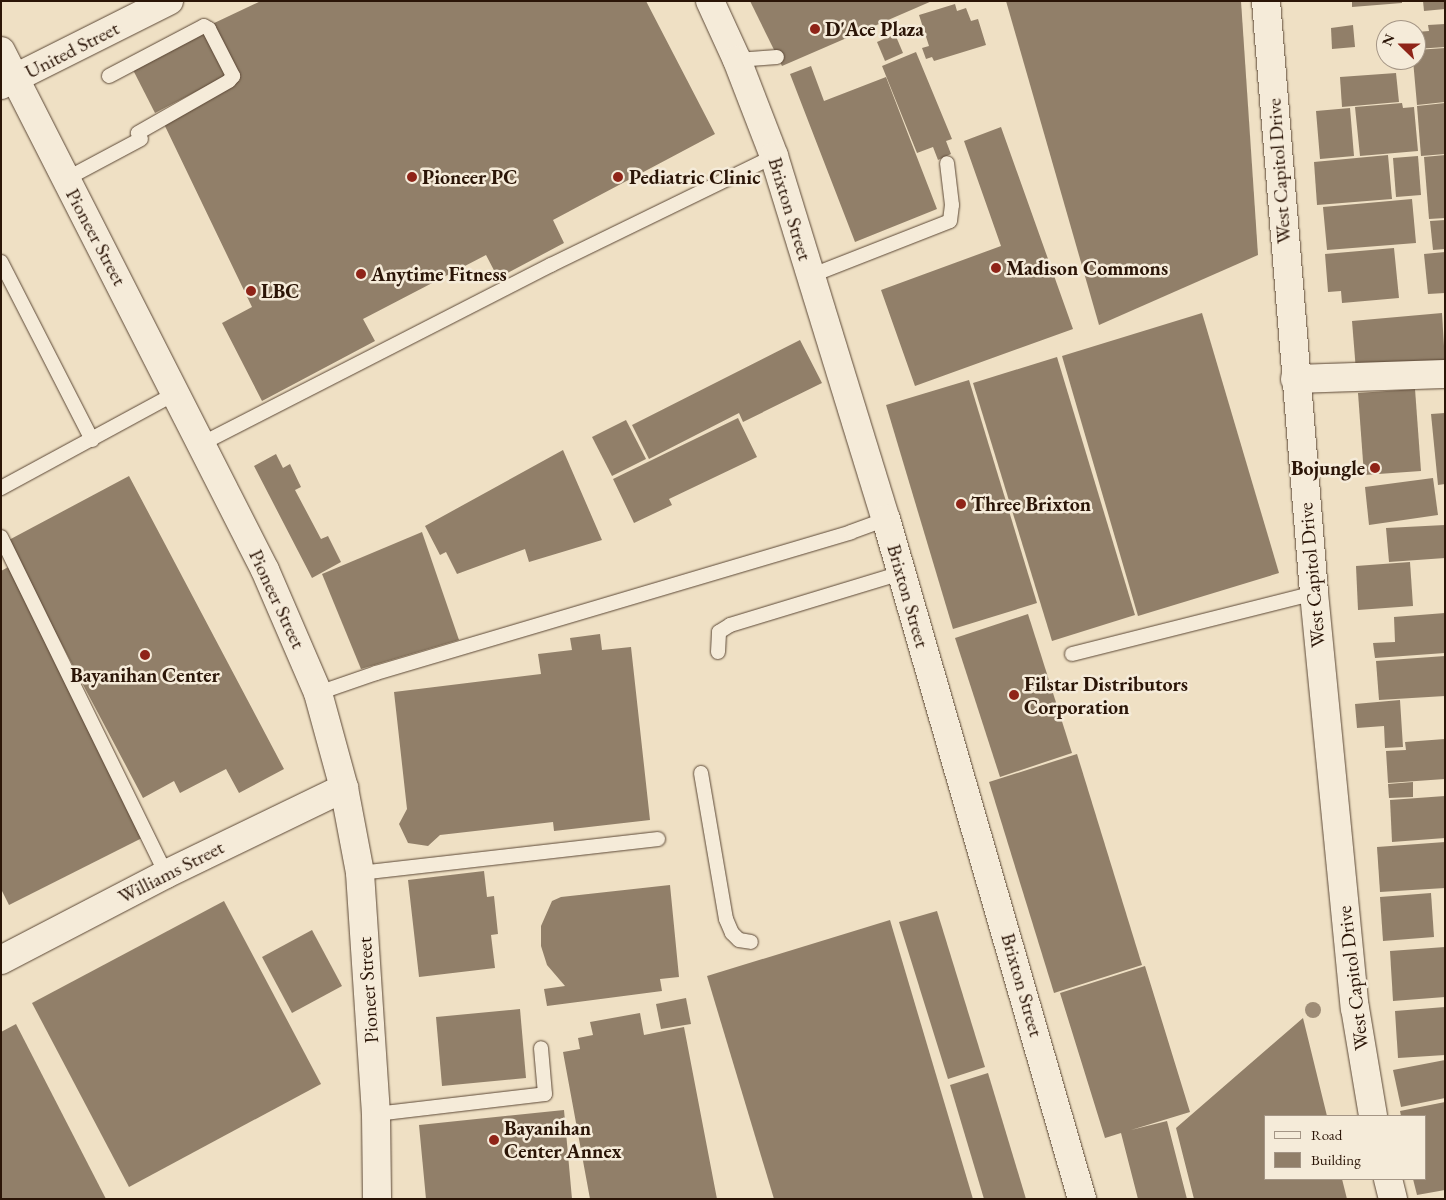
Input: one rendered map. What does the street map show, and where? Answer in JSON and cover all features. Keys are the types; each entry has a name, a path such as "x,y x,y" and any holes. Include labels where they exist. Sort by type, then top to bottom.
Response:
{"street":[{"name":"United Street","path":"8,82 169,1"},
{"name":"Brixton Street","path":"710,1 737,60 774,156 886,519 1082,1199"},
{"name":"West Capitol Drive","path":"1266,1 1295,379 1314,594 1355,1008 1373,1115"},
{"name":"Pioneer Street","path":"1,50 8,82 66,179 176,393 265,570 318,693 344,788 360,873 376,1114 377,1199"},
{"path":"1295,379 1445,374"},
{"name":"Williams Street","path":"1,960 166,874 344,788"},
{"path":"1388,1180 1393,1199"}],"lane":[{"path":"66,179 140,136 229,81 233,76 209,29 204,26 109,76"},
{"path":"737,60 777,57"},
{"path":"201,444 550,266 774,156"},
{"path":"810,276 950,221 952,205 947,164"},
{"path":"1,262 6,283 92,440"},
{"path":"1,488 176,393"},
{"path":"318,693 376,672 842,535 886,519"},
{"path":"1,538 166,874"},
{"path":"718,652 719,632 730,625 901,573"},
{"path":"1072,654 1314,594"},
{"path":"701,773 726,919 732,933 740,940 751,942"},
{"path":"360,873 658,839"},
{"path":"376,1114 545,1094 541,1048"}],"building":[{"name":"Pioneer PC","path":"261,1 646,1 715,134 553,220 564,243 498,278 486,255 363,319 375,341 262,401 222,323 252,307 164,124 240,80 210,25"},
{"name":"D'Ace Plaza","path":"750,1 932,1 782,66"},
{"path":"1006,1 1241,1 1258,255 1099,325"},
{"path":"1352,1 1402,1 1402,3 1352,7"},
{"path":"1423,1 1445,1 1445,9 1424,11"},
{"path":"955,4 957,11 966,8 971,21 978,19 986,45 934,61 932,57 926,59 922,48 929,46 919,15"},
{"path":"1445,24 1445,47 1426,48 1426,31 1429,31 1428,25"},
{"path":"1353,25 1355,47 1332,49 1331,28"},
{"path":"204,29 228,75 155,113 131,66"},
{"path":"895,34 903,53 885,61 877,42"},
{"path":"1445,48 1445,102 1417,105 1414,70 1426,70 1426,49"},
{"path":"916,52 952,139 946,141 951,154 938,160 933,147 917,153 882,66"},
{"path":"811,66 824,101 886,77 937,209 855,242 790,74"},
{"path":"1396,73 1399,102 1342,107 1340,77"},
{"path":"1402,103 1403,108 1414,107 1418,151 1360,156 1355,107"},
{"path":"1445,103 1445,154 1421,156 1417,106"},
{"path":"1350,108 1354,156 1320,159 1316,111"},
{"name":"Madison Commons","path":"1001,127 1073,329 915,386 881,290 1001,246 964,141"},
{"path":"1388,155 1392,199 1317,205 1314,162"},
{"path":"1445,155 1445,218 1429,219 1424,157"},
{"path":"1418,156 1421,195 1396,197 1393,158"},
{"path":"1412,199 1416,243 1327,250 1323,207"},
{"path":"1445,220 1445,249 1433,250 1430,221"},
{"path":"1394,248 1399,298 1342,303 1341,291 1328,292 1325,254"},
{"path":"1445,252 1445,293 1428,294 1424,254"},
{"path":"1202,313 1279,573 1138,616 1062,356"},
{"path":"1442,313 1445,363 1356,371 1352,321"},
{"path":"800,340 822,383 743,422 739,413 649,459 632,425"},
{"path":"1057,357 1135,615 1052,641 973,383"},
{"name":"Three Brixton","path":"969,380 1037,603 953,629 886,405"},
{"path":"1415,389 1421,471 1364,475 1358,393"},
{"path":"1445,413 1445,484 1438,485 1431,414"},
{"path":"738,418 757,457 669,499 672,505 634,523 613,479"},
{"path":"626,420 646,459 612,476 592,437"},
{"path":"563,450 602,540 529,562 525,549 457,574 446,552 440,555 425,526"},
{"path":"276,454 283,468 290,464 301,487 295,490 321,539 328,536 341,562 312,578 254,466"},
{"name":"Bayanihan Center","path":"129,476 284,769 239,793 226,769 180,793 174,781 143,798 7,541"},
{"path":"1433,478 1438,515 1369,525 1365,487"},
{"path":"1445,525 1445,558 1389,562 1386,528"},
{"path":"422,532 459,640 361,669 322,574"},
{"path":"1410,562 1413,606 1358,610 1356,566"},
{"path":"12,565 146,836 9,905 1,889 1,571"},
{"path":"1445,613 1445,653 1375,658 1373,643 1395,642 1394,617"},
{"name":"Filstar Distributors Corporation","path":"1028,614 1072,753 1000,777 955,638"},
{"path":"600,634 602,650 631,647 650,820 554,831 553,822 440,835 428,846 408,843 399,824 407,809 394,692 541,674 538,654 572,650 570,638"},
{"path":"1445,656 1445,696 1379,700 1376,661"},
{"path":"1400,700 1403,747 1385,748 1384,726 1357,728 1355,704"},
{"path":"1445,739 1445,779 1388,783 1386,751 1406,750 1405,742"},
{"path":"1077,754 1142,965 1054,993 989,782"},
{"path":"1413,782 1413,797 1389,798 1388,784"},
{"path":"1445,796 1445,838 1392,842 1390,800"},
{"path":"1445,842 1445,888 1380,892 1377,847"},
{"path":"484,871 487,897 494,896 498,934 491,935 495,968 419,977 408,880"},
{"path":"670,885 679,977 660,979 662,991 547,1006 544,989 565,986 547,965 541,946 541,926 552,901 561,897"},
{"path":"1431,893 1434,937 1383,941 1380,897"},
{"path":"224,901 321,1084 129,1187 32,1003"},
{"path":"937,911 985,1067 948,1079 899,922"},
{"path":"890,920 973,1199 774,1199 707,976"},
{"path":"312,930 342,986 292,1013 262,957"},
{"path":"1445,947 1445,997 1393,1001 1390,951"},
{"path":"1145,966 1190,1112 1131,1130 1167,1121 1187,1199 1138,1199 1121,1133 1105,1138 1060,993"},
{"path":"686,998 691,1024 661,1029 656,1004"},
{"path":"1445,1007 1445,1055 1398,1058 1395,1011"},
{"path":"520,1009 526,1078 442,1086 436,1017"},
{"path":"640,1013 644,1035 684,1027 717,1199 590,1199 563,1052 580,1049 578,1038 593,1035 590,1022"},
{"path":"1303,1018 1327,1115 1264,1115 1264,1180 1342,1180 1347,1199 1194,1199 1176,1128"},
{"path":"16,1024 106,1199 1,1199 1,1032"},
{"path":"1445,1060 1445,1098 1401,1107 1393,1070"},
{"path":"988,1073 1026,1199 984,1199 950,1085"},
{"path":"1445,1102 1445,1190 1417,1195 1413,1180 1426,1180 1426,1115 1401,1115 1400,1111"},
{"name":"Bayanihan Center Annex","path":"564,1110 572,1199 426,1199 419,1125"}],"place":[{"name":"D'Ace Plaza","path":"815,29"},
{"name":"Pioneer PC","path":"412,177"},
{"name":"Pediatric Clinic","path":"618,177"},
{"name":"Madison Commons","path":"996,268"},
{"name":"Anytime Fitness","path":"361,274"},
{"name":"LBC","path":"251,291"},
{"name":"Bojungle","path":"1375,468"},
{"name":"Three Brixton","path":"961,504"},
{"name":"Bayanihan Center","path":"145,655"},
{"name":"Filstar Distributors Corporation","path":"1014,695"},
{"name":"Bayanihan Center Annex","path":"494,1140"}]}
